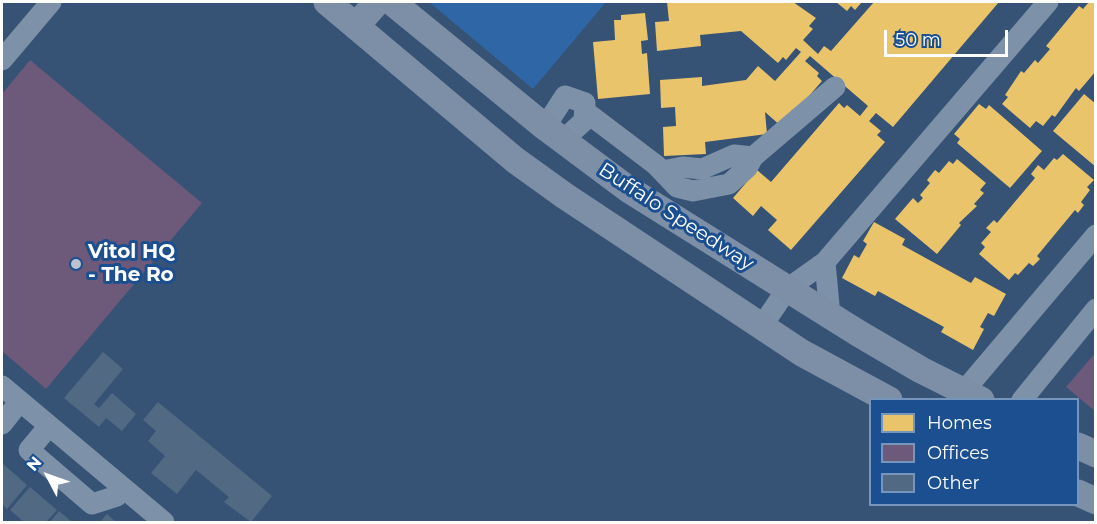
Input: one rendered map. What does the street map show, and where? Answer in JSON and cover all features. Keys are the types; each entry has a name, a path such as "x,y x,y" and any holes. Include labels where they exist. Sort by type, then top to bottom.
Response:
{"main road":[{"path":"327,2 510,166 802,352 887,398"},
{"path":"356,26 377,2"},
{"name":"Buffalo Speedway","path":"392,2 554,133 628,189 830,316 968,397"},
{"path":"510,166 554,133"},
{"path":"1079,447 1095,454"},
{"path":"1079,494 1095,501"}],"street":[{"path":"2,60 51,2"},
{"path":"762,326 787,289 825,262 1048,2"},
{"path":"554,133 565,96 585,103 586,112 662,171 677,187 693,191 724,185 747,168 753,157 835,87"},
{"path":"662,171 683,167 702,169 734,155 753,157"},
{"path":"715,164 724,185"},
{"path":"968,397 1095,235"},
{"path":"825,262 830,316"},
{"path":"1023,398 1095,309"},
{"path":"2,386 164,522"},
{"path":"2,424 20,402"},
{"path":"49,426 28,450 92,504 117,496 122,488"}],"shaded area":[{"path":"429,2 606,2 533,89"}],"building: Homes":[{"path":"667,2 793,2 816,18 809,26 813,29 803,40 818,54 824,46 831,51 874,2 999,2 893,127 876,113 869,121 881,131 877,135 885,142 791,250 768,230 777,220 761,206 753,216 733,198 757,170 771,182 839,103 844,108 847,105 860,116 868,106 810,56 805,61 819,73 817,76 822,81 782,127 765,112 767,134 705,142 706,154 664,156 663,127 676,126 675,107 661,108 660,80 702,77 702,86 746,80 758,66 775,81 801,52 796,48 786,60 783,57 778,63 741,31 700,35 701,46 657,51 655,22 669,21"},
{"path":"836,2 862,2 855,10 851,6 847,11"},
{"path":"1089,2 1096,2 1096,71 1079,91 1076,88 1055,117 1052,115 1043,126 1036,121 1030,128 1002,104 1008,97 1005,95 1021,71 1024,73 1035,60 1038,63 1050,49 1046,46 1079,6 1083,9"},
{"path":"645,13 648,40 641,41 642,54 647,53 650,94 598,99 593,42 615,40 614,20 621,20 621,15"},
{"path":"1084,94 1096,104 1096,167 1053,131"},
{"path":"979,104 986,109 989,105 1042,151 1010,188 957,143 960,139 954,134"},
{"path":"1063,154 1094,180 1087,187 1090,190 1081,202 1084,205 1078,213 1075,210 1037,256 1040,259 1033,266 1029,263 1018,275 1015,273 1009,280 979,254 985,247 981,243 991,232 986,228 994,220 997,223 1035,178 1031,174 1038,165 1044,170 1054,158 1057,160"},
{"path":"957,159 986,183 980,190 984,193 974,204 977,206 959,223 961,225 937,254 895,219 913,198 918,203 923,198 920,195 930,183 927,180 935,170 939,173 949,161 953,164"},
{"path":"874,222 905,239 902,245 971,283 975,277 1006,294 994,316 988,313 980,327 984,329 973,350 941,332 944,327 878,291 875,296 842,278 854,255 859,258 867,244 863,241"}],"building: Offices":[{"name":"Vitol HQ - The Ro","path":"30,60 202,203 46,389 2,351 2,94"},
{"path":"1096,352 1096,412 1066,387"}],"building: Other":[{"path":"103,352 123,369 94,404 99,408 112,393 136,414 122,431 106,418 99,427 64,398"},
{"path":"158,402 272,496 251,522 224,502 229,497 196,470 177,494 151,473 165,456 148,441 156,431 143,420"},
{"path":"2,463 27,485 7,509 2,504"},
{"path":"30,487 57,510 46,522 24,522 10,510"},
{"path":"59,511 72,522 50,522"},
{"path":"107,514 116,522 100,522"}],"place":[{"name":"Vitol HQ - The Ro","path":"76,264"}]}
